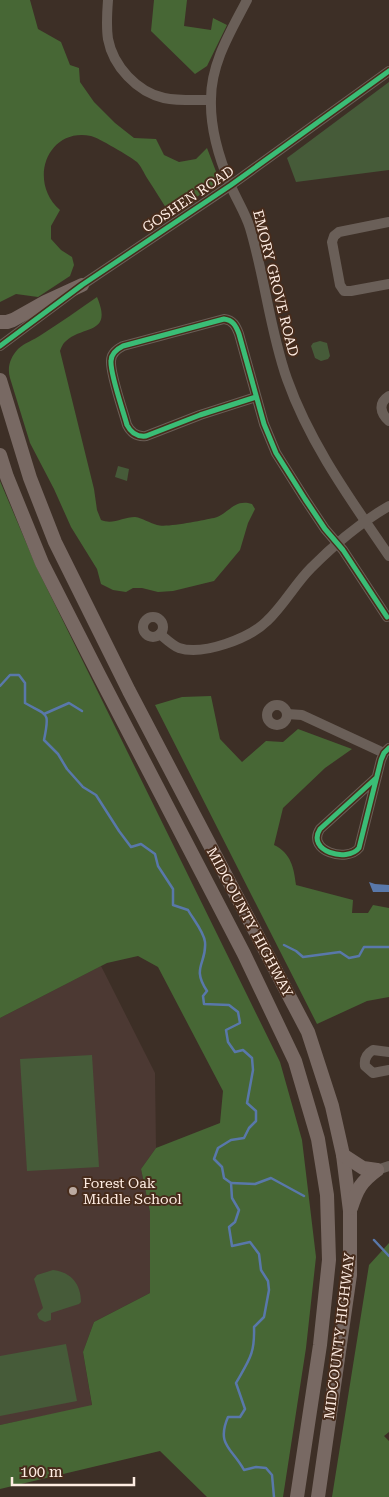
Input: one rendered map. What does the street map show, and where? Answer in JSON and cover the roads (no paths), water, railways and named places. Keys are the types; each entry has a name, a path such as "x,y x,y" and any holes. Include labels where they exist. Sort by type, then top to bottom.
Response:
{"main road":[{"path":"0,322 8,322 82,285"},
{"name":"MIDCOUNTY HIGHWAY","path":"0,380 30,478 55,542 129,690 308,1032 332,1106 343,1155 350,1211 350,1275 318,1497"},
{"name":"MIDCOUNTY HIGHWAY","path":"0,455 42,563 244,954 295,1061 318,1139 327,1195 329,1260 320,1345 297,1497"},
{"path":"343,1155 364,1168 383,1168"},
{"path":"350,1211 357,1189 364,1180 383,1168"}],"street":[{"path":"108,0 107,27 109,45 115,59 129,78 143,89 159,97 178,100 210,100"},
{"name":"EMORY GROVE ROAD","path":"247,0 218,59 212,82 210,100 215,135 230,185 241,205 250,229 280,357 299,412 325,460 389,556"},
{"name":"GOSHEN ROAD","path":"0,346 82,285 230,185 389,71"},
{"path":"389,222 340,232 334,236 332,242 339,283 344,291 351,292 389,284"},
{"path":"256,397 200,415 146,436 135,434 127,425 111,364 112,357 116,350 123,346 219,320 230,321 237,328 268,434 286,471 387,617"},
{"path":"389,396 383,400 381,407 384,416 389,421"},
{"path":"160,634 175,646 186,649 219,646 247,635 269,620 302,578 338,544 365,521 389,506"},
{"path":"287,714 302,715 386,751 376,778 359,848 354,853 346,856 323,849 319,846 317,840 318,831 376,778"},
{"path":"389,1052 373,1050 366,1056 364,1062 365,1066 373,1073 389,1070"}],"water":[{"path":"369,882 389,885 389,892 373,892"}],"waterway":[{"path":"0,686 10,675 19,675 25,683 25,703 39,710 47,719 44,740 58,754 67,769 83,787 96,795 131,847 141,844 155,854 158,866 173,889 173,905 188,910 204,938 205,949 200,971 202,983 207,991 203,996 204,1004 229,1005 238,1012 240,1023 226,1030 228,1042 235,1052 243,1050 252,1058 253,1070 247,1103 256,1111 256,1121 249,1128 244,1138 231,1140 218,1148 214,1159 222,1167 224,1178 231,1183 232,1198 239,1210 235,1222 229,1227 232,1246 250,1242 259,1254 261,1270 268,1281 269,1290 264,1317 254,1327 252,1351 236,1383 245,1409 240,1417 228,1417 224,1434 227,1446 244,1470 256,1467 266,1468 272,1475 274,1497"},
{"path":"44,714 69,703 82,711"},
{"path":"284,945 303,957 340,952 349,958 359,956 364,947 389,947"},
{"path":"231,1183 255,1184 271,1178 304,1196"},
{"path":"374,1240 389,1256"}],"place":[{"name":"Forest Oak Middle School","path":"73,1191"}]}
